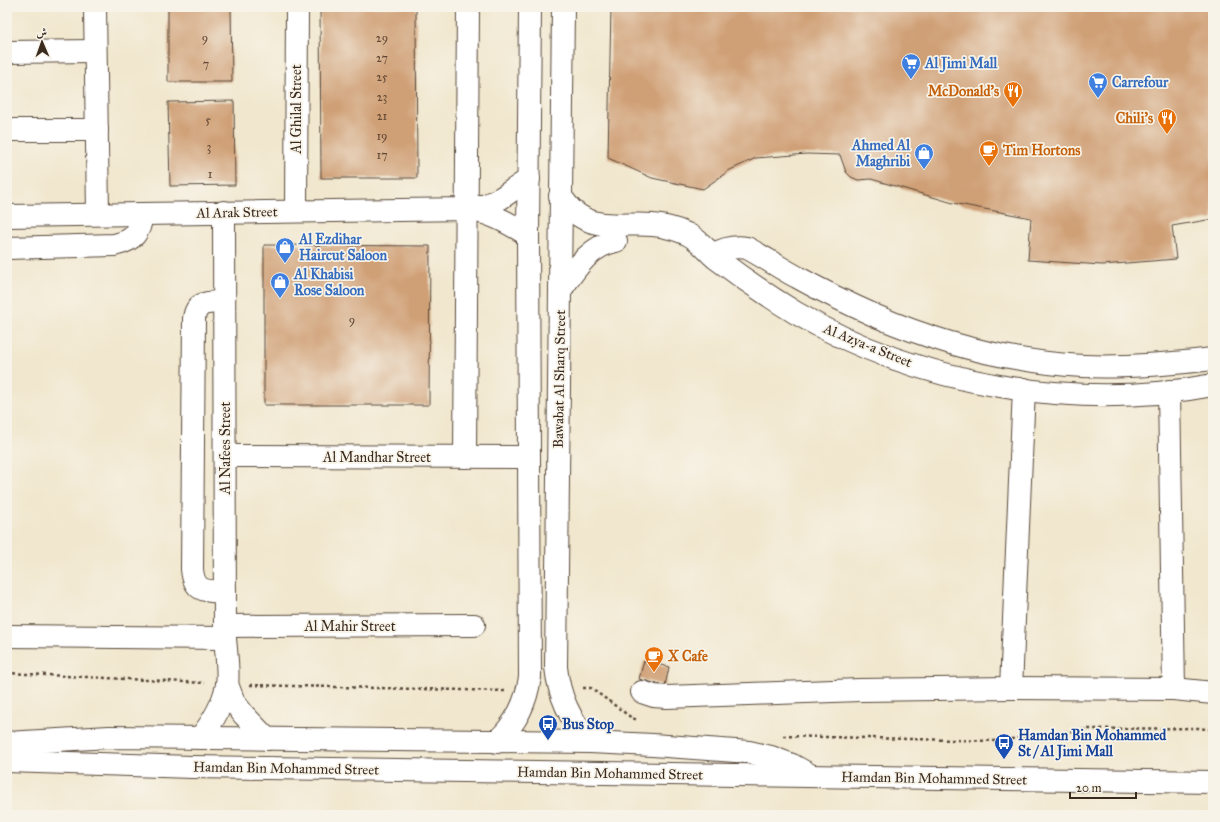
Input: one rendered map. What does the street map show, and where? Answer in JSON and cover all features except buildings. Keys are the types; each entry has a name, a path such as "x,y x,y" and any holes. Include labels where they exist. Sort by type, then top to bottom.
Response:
{"street":[{"path":"95,7 98,214"},
{"name":"Al Ghilal Street","path":"296,211 297,7"},
{"path":"465,457 468,7"},
{"name":"Bawabat Al Sharq Street","path":"498,742 508,731 523,706 528,692 530,677 528,236 530,7"},
{"name":"Bawabat Al Sharq Street","path":"563,7 556,656 557,678 564,704 571,718 590,742"},
{"path":"7,52 95,51"},
{"path":"7,130 96,130"},
{"name":"Al Arak Street","path":"7,216 467,208 486,204 501,198 529,180"},
{"name":"Al Azya-a Street","path":"560,196 572,210 587,219 604,224 616,225 652,224 671,228 690,235 712,255 762,291 797,313 858,344 932,370 993,385 1060,393 1122,394 1170,391 1213,384"},
{"name":"Al Arak Street","path":"467,208 500,218 528,236"},
{"name":"Al Nafees Street","path":"200,738 219,709 227,684 225,632 224,212"},
{"path":"7,248 114,246 123,244 136,233 140,226 142,214"},
{"path":"560,291 576,268 598,246 616,241"},
{"path":"712,255 729,247 747,248 798,278 875,315 908,329 994,354 1084,366 1166,364 1213,359"},
{"path":"224,302 203,304 198,307 194,319 192,569 195,582 200,588 206,591 225,592"},
{"path":"1011,688 1024,389"},
{"path":"1170,391 1174,689"},
{"name":"Al Mandhar Street","path":"225,456 529,457"},
{"name":"Al Mahir Street","path":"7,636 474,625"},
{"name":"Al Nafees Street","path":"227,684 238,706 254,728 267,739"},
{"path":"642,692 667,697 860,690 1011,688 1174,689 1213,693"},
{"path":"7,743 109,737 590,742 749,752 771,757 792,765 812,776"},
{"name":"Hamdan Bin Mohammed Street","path":"7,761 192,767 1213,782"}],"path":[{"path":"7,673 227,684 528,692"},
{"path":"559,689 591,688 632,718 644,723"},
{"path":"781,736 996,741 1089,729 1200,728 1213,730"}],"place":[{"name":"Al Jimi Mall","path":"911,80"},
{"name":"Carrefour","path":"1098,99"},
{"name":"McDonald's","path":"1013,108"},
{"name":"Chili's","path":"1167,135"},
{"name":"Tim Hortons","path":"989,167"},
{"name":"Ahmed Al Maghribi","path":"924,170"},
{"name":"Al Ezdihar Haircut Saloon","path":"285,264"},
{"name":"Al Khabisi Rose Saloon","path":"280,299"},
{"name":"X Cafe","path":"654,673"},
{"name":"Bus Stop","path":"548,741"},
{"name":"Hamdan Bin Mohammed St / Al Jimi Mall","path":"1004,760"}]}
